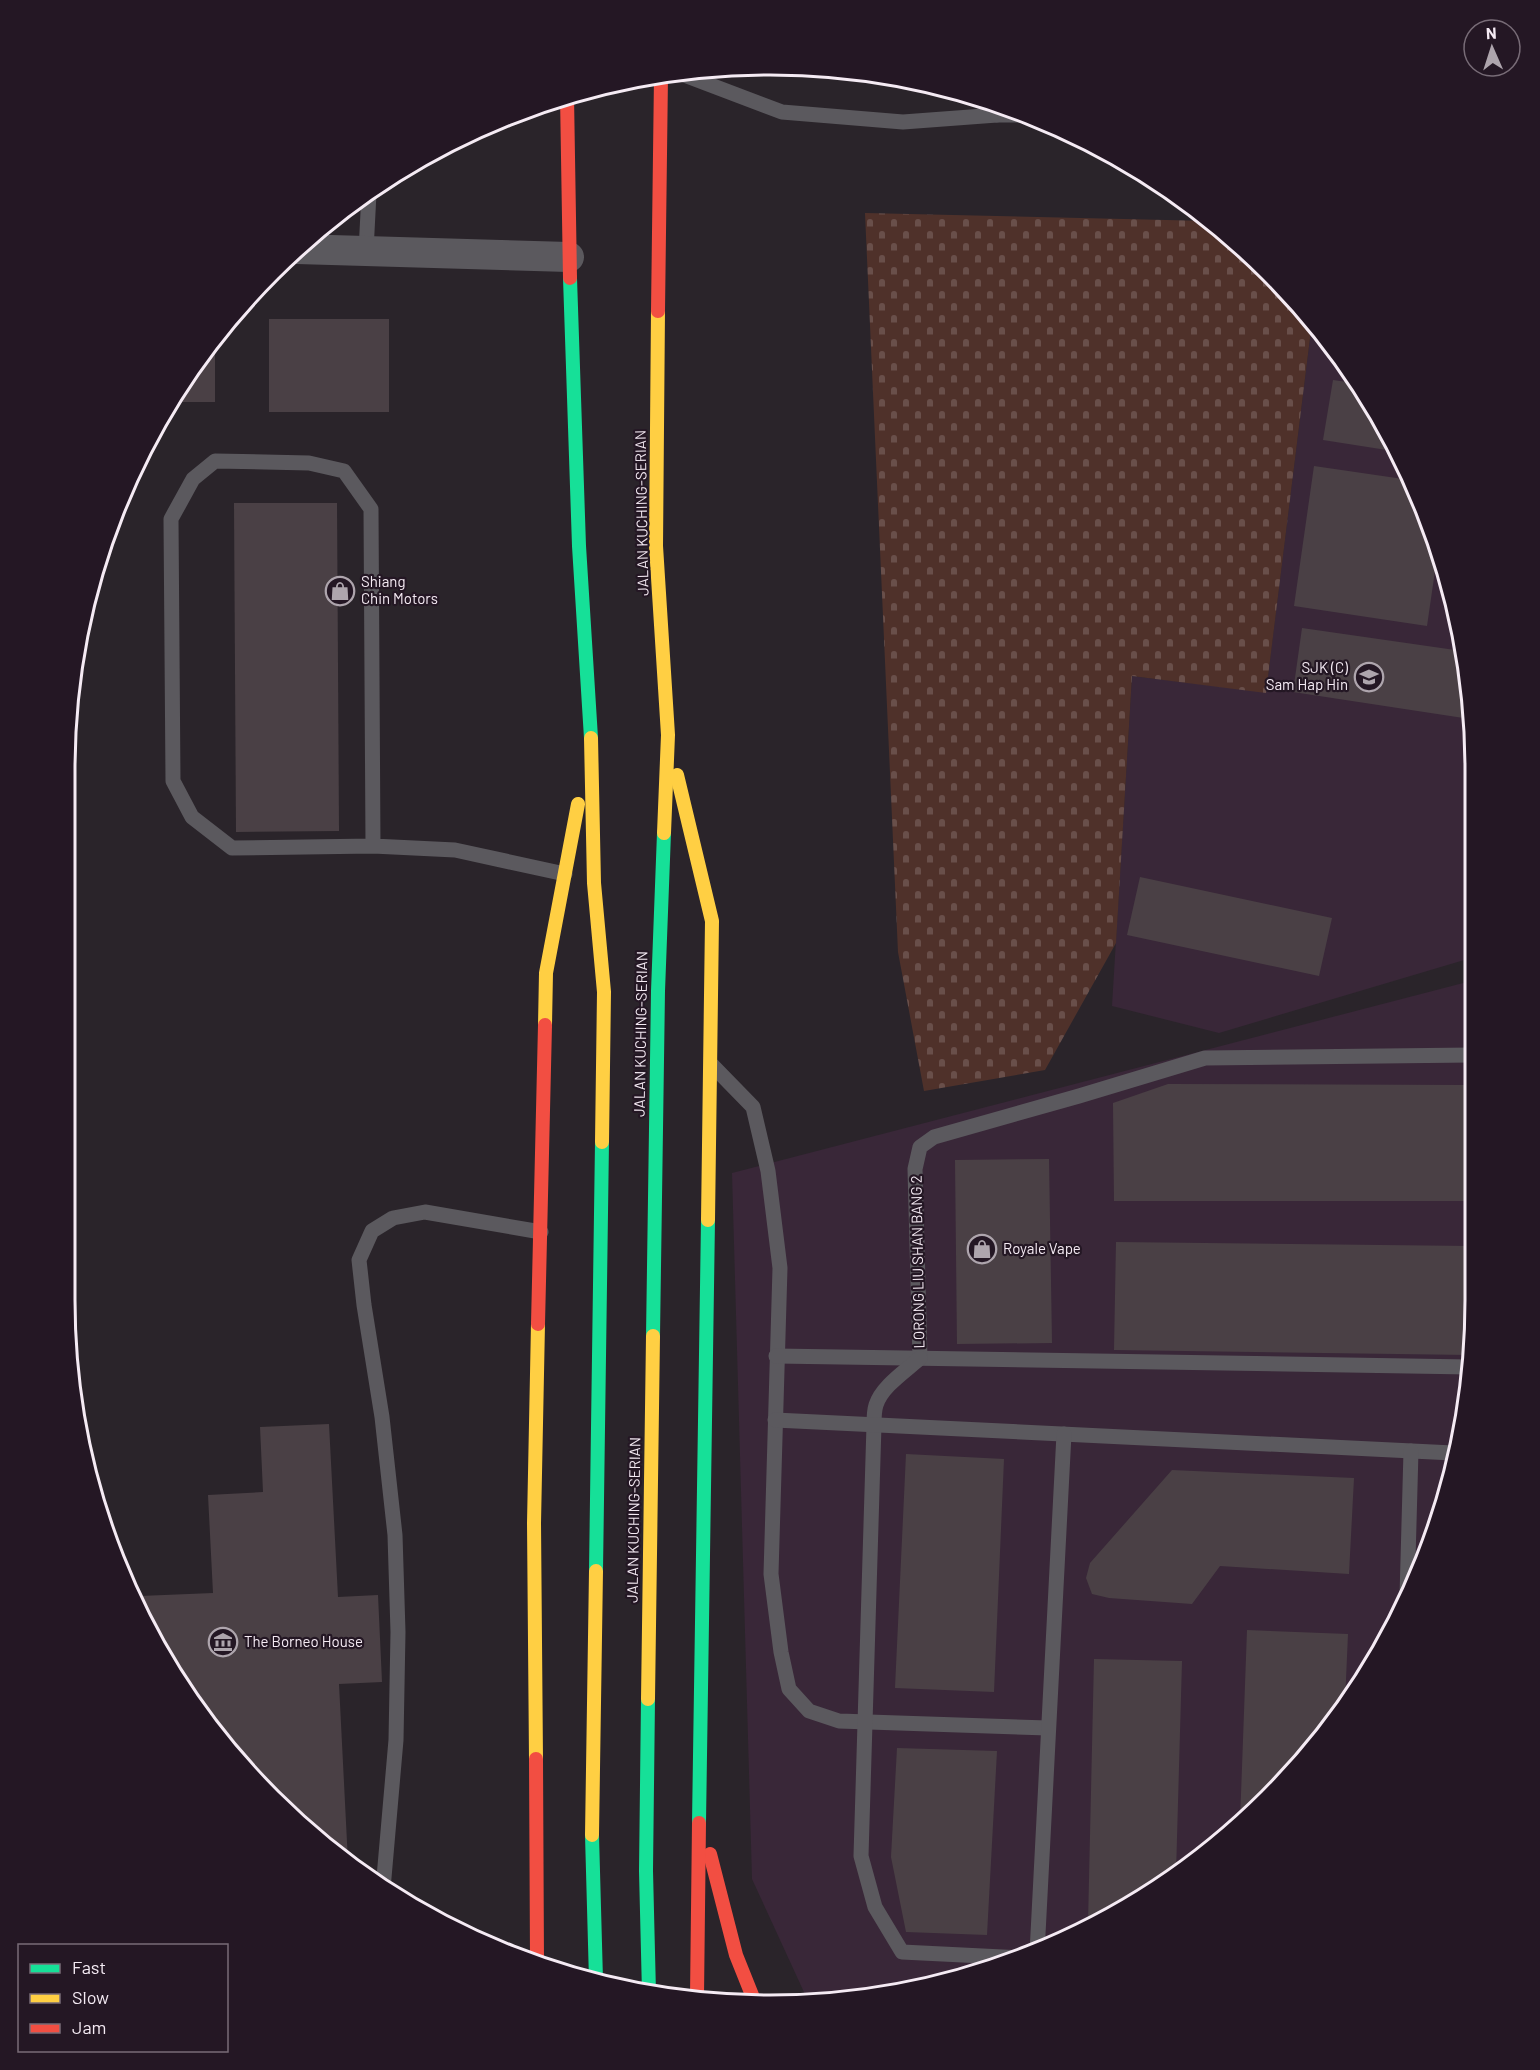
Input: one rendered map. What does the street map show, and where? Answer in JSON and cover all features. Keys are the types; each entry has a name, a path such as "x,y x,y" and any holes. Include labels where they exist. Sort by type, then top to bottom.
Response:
{"highway":[{"name":"JALAN KUCHING-SERIAN","path":"649,1984 646,1871 658,991 668,735 656,546 661,84"},
{"path":"567,106 569,257 579,546 591,739 594,883 604,992 592,1863 596,1972"},
{"path":"668,735 712,921 697,1991"},
{"path":"537,1954 534,1523 546,973 591,739"},
{"path":"700,1811 736,1955 752,1995"},
{"path":"525,1944 535,1924"}],"street":[{"path":"310,249 569,257"}],"lane":[{"path":"694,79 782,112 903,122 985,110"},
{"path":"366,251 368,203"},
{"path":"373,846 371,509 344,471 309,463 215,462 193,479 171,519 173,781 192,817 232,848 373,846 455,850 565,874"},
{"name":"LORONG LIU SHAN BANG 2","path":"1462,1367 920,1358 915,1169 920,1147 934,1137 1205,1058 1465,1055"},
{"path":"710,1063 753,1107 768,1171 780,1268 771,1574 781,1652 789,1689 809,1711 839,1721 1048,1728"},
{"path":"384,1878 396,1740 398,1632 395,1535 382,1417 359,1260 372,1232 393,1218 426,1212 541,1232"},
{"path":"776,1356 920,1358"},
{"path":"920,1358 881,1395 876,1406 861,1856 875,1908 902,1952 997,1957"},
{"path":"775,1420 1448,1454"},
{"path":"1038,1941 1064,1434"},
{"path":"1408,1576 1411,1451"}],"shaded area":[{"name":"SJK (C) Sam Hap Hin","path":"1311,334 1348,384 1393,463 1428,547 1452,634 1464,725 1465,960 1219,1033 1112,1006 1132,676 1266,692"},
{"path":"1465,983 1465,1300 1464,1345 1459,1391 1452,1436 1428,1523 1412,1566 1372,1648 1348,1686 1293,1758 1228,1823 1156,1878 1118,1902 1036,1942 993,1958 906,1982 805,1994 752,1879 732,1173"}],"green space":[{"path":"865,213 1195,221 1228,247 1261,279 1311,334 1266,693 1132,676 1116,943 1045,1070 924,1091 898,952"}],"building":[{"path":"269,319 389,319 389,412 269,412"},
{"path":"215,352 215,402 181,402"},
{"path":"1333,380 1346,382 1386,450 1323,440"},
{"path":"1314,466 1400,479 1412,504 1435,570 1427,626 1294,606"},
{"path":"234,503 337,503 339,831 236,832"},
{"path":"1302,628 1454,650 1463,718 1293,692"},
{"path":"1140,877 1332,918 1319,976 1127,935"},
{"path":"1168,1084 1465,1085 1465,1201 1114,1201 1113,1103"},
{"path":"1049,1159 1052,1343 957,1344 955,1160"},
{"path":"1116,1242 1465,1246 1463,1355 1114,1350"},
{"path":"329,1424 338,1597 378,1595 382,1682 339,1684 347,1851 312,1823 247,1758 192,1686 168,1648 142,1596 213,1593 208,1495 263,1492 260,1427"},
{"path":"906,1454 1004,1459 994,1692 895,1688"},
{"path":"1172,1470 1354,1478 1349,1574 1220,1566 1192,1604 1109,1598 1092,1594 1086,1578 1090,1563"},
{"path":"1247,1630 1348,1634 1346,1689 1293,1758 1240,1811"},
{"path":"1094,1659 1182,1661 1176,1863 1118,1902 1088,1917"},
{"path":"897,1748 997,1751 987,1935 906,1932 891,1857"}],"traffic: fast":[{"path":"570,278 579,546 591,738"},
{"path":"653,1336 658,991 664,833"},
{"path":"596,1571 602,1142"},
{"path":"699,1823 708,1220"},
{"path":"648,1699 646,1871 649,1984"},
{"path":"592,1835 596,1972"}],"traffic: slow":[{"path":"658,311 656,546 668,735 664,833"},
{"path":"591,738 594,883 604,992 602,1142"},
{"path":"677,775 712,921 708,1220"},
{"path":"545,1025 546,973 578,804"},
{"path":"536,1759 534,1523 538,1324"},
{"path":"648,1699 653,1336"},
{"path":"592,1835 596,1571"}],"traffic: jam":[{"path":"658,311 661,84"},
{"path":"567,106 570,278"},
{"path":"538,1324 545,1025"},
{"path":"536,1759 537,1954"},
{"path":"697,1991 699,1823"},
{"path":"710,1854 736,1955 752,1995"}],"place":[{"name":"Shiang Chin Motors","path":"340,591"},
{"name":"SJK (C) Sam Hap Hin","path":"1369,677"},
{"name":"Royale Vape","path":"982,1249"},
{"name":"The Borneo House","path":"223,1642"}]}
